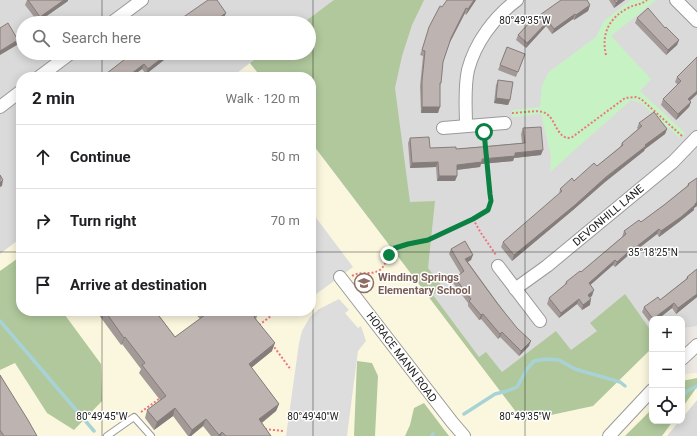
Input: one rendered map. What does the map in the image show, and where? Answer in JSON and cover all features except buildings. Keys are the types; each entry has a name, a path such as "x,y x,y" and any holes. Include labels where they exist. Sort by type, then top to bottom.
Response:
{"street":[{"path":"120,16 142,0"},
{"path":"466,126 466,83 468,70 477,48 486,33 508,6 517,0"},
{"path":"676,0 697,21"},
{"path":"46,72 62,60"},
{"path":"0,107 16,95"},
{"path":"443,128 466,126 508,118"},
{"name":"DEVONHILL LANE","path":"516,289 547,266 672,162 697,136"},
{"path":"498,262 540,321"},
{"name":"HORACE MANN ROAD","path":"346,276 452,422 464,436"},
{"path":"685,356 697,345"},
{"path":"609,436 649,393"}],"lane":[{"path":"107,436 134,417 151,436"}],"path":[{"path":"606,55 604,40 612,19 628,8 638,6 647,0"},
{"path":"508,118 543,112 552,119 561,136 565,139 571,138 625,98 636,96 684,138"},
{"path":"346,276 361,272 377,272 385,266 389,255 395,248 428,240 473,219 488,210 491,201 484,132"},
{"path":"473,219 498,262"},
{"path":"255,329 271,316"},
{"path":"268,338 291,370"},
{"path":"134,417 159,399"},
{"path":"262,428 283,431"}],"shaded area":[{"path":"0,0 697,0 697,326 685,328 685,316 649,316 649,350 523,421 316,149 316,72 257,72 250,63 238,72 16,72 16,242 0,254"},
{"path":"250,63 257,72 238,72"},
{"name":"Winding Springs Elementary School","path":"316,149 523,421 649,350 649,424 677,424 667,436 0,436 0,254 16,242 16,316 316,316"},
{"path":"316,218 353,267 316,294"},
{"path":"339,299 349,310 345,313 358,328 361,326 366,341 358,351 347,436 286,436 302,331 310,317 316,316 316,312"},
{"path":"697,373 697,400 685,414 685,388 685,374"},
{"path":"697,400 697,436 667,436 677,424 685,424 685,414"}],"green space":[{"path":"334,0 424,0 412,25 402,56 395,88 410,202 435,201 428,268 443,287 433,295 479,357 486,352 502,372 556,331 571,350 597,331 590,323 625,294 649,328 649,351 593,406 523,421 316,149 316,72 257,72 250,63 254,60 316,60 316,16 312,16"},
{"path":"631,0 656,0 611,36 651,79 640,91 685,133 680,138 641,103 631,100 550,172 551,156 541,114 512,117 512,110 540,107 542,85 549,72 596,37 604,21"},
{"path":"16,260 16,316 66,316 101,364 102,401 74,430 47,413 15,363 0,370 0,271"},
{"path":"357,361 372,363 378,376 375,436 354,436"},
{"path":"697,378 697,387 685,404 685,388 685,380"},
{"path":"424,403 449,436 405,436 410,425 414,408"},
{"path":"649,412 649,424 671,424 662,436 625,436"}],"waterway":[{"path":"0,321 94,431"},
{"path":"464,414 495,394 517,387 527,369 534,361 546,359 559,360 575,369 620,382 625,386"},
{"path":"685,393 697,386"}],"place":[{"name":"Winding Springs Elementary School","path":"364,283"}],"route":[{"path":"389,255 395,248 428,240 473,219 488,210 491,201 484,132"}]}
